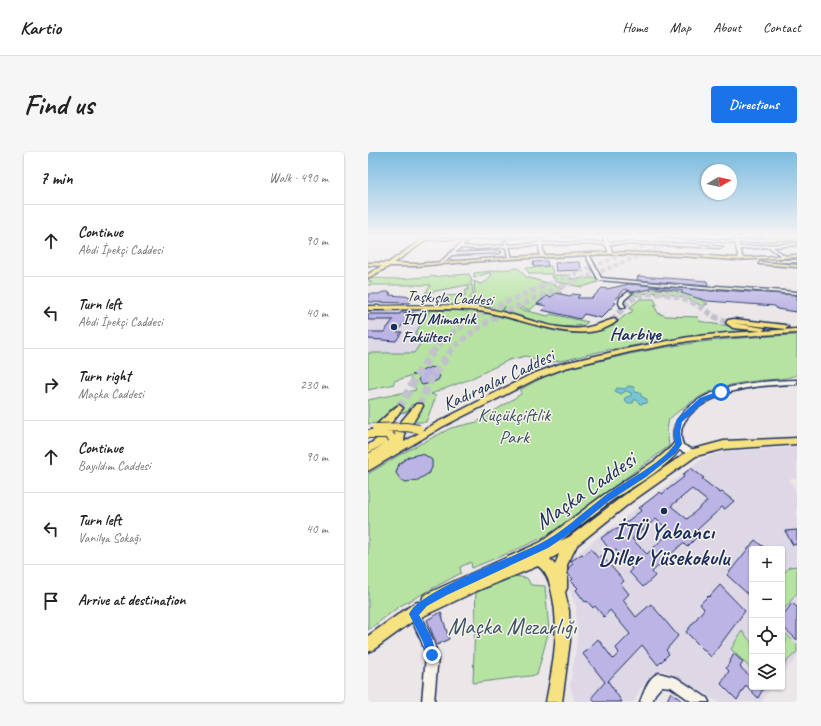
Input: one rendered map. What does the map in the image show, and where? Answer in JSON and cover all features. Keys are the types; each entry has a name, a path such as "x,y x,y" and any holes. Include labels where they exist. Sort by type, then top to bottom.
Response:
{"main road":[{"path":"389,265 392,262"},
{"path":"369,270 380,270 394,262"},
{"path":"369,270 378,266 389,265 411,266 461,262"},
{"path":"369,270 378,266 389,265 422,269 488,262"},
{"path":"752,262 797,266"},
{"path":"757,262 771,262"},
{"name":"Taşkışla Caddesi","path":"368,309 485,310 512,316 543,327 570,331 601,327 613,320"},
{"path":"730,321 734,321 784,329 773,330 733,326 729,324 730,321"},
{"path":"730,323 784,329"},
{"name":"Kadırgalar Caddesi","path":"438,425 533,377 577,362 630,350 689,340 784,329 797,330"},
{"path":"368,449 400,429 415,413 419,406"},
{"path":"370,433 388,421 399,408"},
{"path":"370,433 406,427 426,429 438,425"},
{"path":"371,462 438,425"},
{"path":"370,433 396,436 389,446 371,462"},
{"name":"Maçka Caddesi","path":"414,614 470,587 539,559 573,541 627,499 690,455 709,448 724,446 797,441"},
{"name":"Maçka Caddesi","path":"510,562 545,546 606,499 660,463 679,446"},
{"path":"560,596 561,564 573,541"},
{"path":"368,645 414,614 424,603 444,592 510,562 528,558 539,559 550,568 560,596 564,620 563,642 554,702"}],"street":[{"path":"591,262 600,279 713,289 717,287 797,293"},
{"path":"623,306 621,300 630,293"},
{"path":"690,455 679,446 677,432 679,421 703,400 734,388 795,382"},
{"path":"414,614 428,640 432,655 428,702"},
{"path":"646,702 651,690 659,679 673,682 703,702"}],"shaded area":[{"name":"İTÜ Mimarlık Fakültesi","path":"449,310 410,376 394,381 394,384 368,390 368,311"},
{"path":"797,447 797,478 789,479 797,493 797,658 785,671 785,546 749,546 749,690 769,690 762,702 718,702 664,670 654,673 640,689 634,702 575,702 570,686 577,642 576,607 568,585 565,570 569,560 702,459 723,452"}],"green space":[{"path":"551,266 553,274 530,274 525,268"},
{"path":"518,268 526,277 558,286 563,295 551,297 546,296 530,310 521,307 519,309 548,316 551,314 588,322 584,325 565,327 548,325 502,310 506,306 499,311 481,308 475,302 476,300 473,297 475,294 474,281 480,284 489,279 492,273 474,278 474,273"},
{"path":"469,274 472,281 470,285 472,285 473,294 470,297 476,308 445,308 442,304 447,300 442,296 465,295 466,290 468,290 468,285 425,293 431,285 368,285 372,282 368,281 368,278 399,279"},
{"path":"569,275 570,279 595,278 598,282 582,287 557,282 557,279 553,278 552,276"},
{"path":"651,289 680,292 702,300 708,304 701,306 680,296 656,294 655,292 648,294 643,293 644,294 637,296 632,293"},
{"path":"640,299 654,299 657,305 654,305 658,313 666,316 698,317 699,321 714,324 764,330 692,336 602,351 566,360 544,363 526,356 509,360 470,379 431,394 436,396 426,422 409,422 422,405 420,403 411,405 408,411 403,413 400,411 398,406 394,406 377,423 368,424 368,400 416,390 410,376 394,381 394,384 368,390 368,353 414,353 422,341 420,336 415,334 430,310 468,310 491,312 559,332 582,333 612,326 626,314 632,312 632,309 629,308"},
{"name":"Küçükçiftlik Park","path":"797,335 797,375 782,379 730,385 699,397 669,419 667,429 669,446 565,524 540,539 472,568 471,562 460,567 461,573 400,606 368,630 368,474 401,454 451,428 477,422 521,394 521,389 557,372 628,354 700,342"},
{"path":"797,566 797,593 785,608 785,572 789,567"},
{"name":"Maçka Mezarlığı","path":"514,576 527,578 531,585 545,586 549,630 537,675 473,683 476,590"},
{"path":"742,631 749,639 749,667 731,649"},
{"path":"785,633 797,645 797,652 785,664 785,643"}],"water":[{"path":"628,386 634,387 635,392 640,393 642,397 647,399 647,403 640,404 635,399 633,403 628,403 624,399 631,396 631,393 626,391 621,394 615,391 617,388 625,389"}],"building":[{"path":"533,262 547,262 548,266 534,267"},
{"path":"579,262 582,270 556,271 555,263"},
{"path":"638,276 707,281 708,286 637,280"},
{"path":"629,284 713,291 721,290 797,295 797,312 777,309 775,306 707,301 681,293 683,291 649,287 651,289 632,292 625,289 613,302 616,303 601,318 584,314 580,319 542,310 546,306 537,304 547,296 551,297 556,293 570,296 573,294 580,295 577,298 592,298 602,288 607,289"},
{"path":"383,292 390,292 389,293 391,293 389,295 415,297 409,303 368,302 368,294 379,294"},
{"name":"İTÜ Mimarlık Fakültesi","path":"401,312 416,313 410,320 406,320 397,332 402,332 396,341 368,339 368,332 384,332 393,320 368,320 368,314 400,314"},
{"path":"431,367 435,368 434,371 438,372 437,373 440,376 438,380 422,385 418,380 420,376 412,375"},
{"path":"420,454 425,455 432,460 432,468 429,473 418,480 406,482 401,480 396,473 399,464 408,457"},
{"path":"691,468 720,493 722,492 734,501 725,509 722,507 697,530 701,533 687,547 683,543 652,572 655,576 643,587 629,572 632,569 616,550 612,553 601,538 614,529 616,530 642,510 639,508 660,492 662,494 684,477 682,475","holes":["692,489 707,501 687,519 671,506","656,519 670,532 647,554 632,539"]},
{"path":"797,530 797,544 793,545 785,531"},
{"path":"755,540 762,546 750,546"},
{"path":"749,548 749,595 727,575"},
{"path":"591,549 598,558 601,555 624,581 621,584 629,594 623,600 636,617 651,604 678,636 666,650 669,654 658,665 642,645 608,681 622,702 595,702 592,697 605,682 583,654 598,639 613,659 619,653 616,648 630,634 610,610 604,617 595,606 593,608 587,601 585,602 576,590 578,588 571,581 573,579 568,574 568,568 573,564 571,561 582,554 584,555"},
{"path":"720,585 745,611 711,657 686,632 704,609 700,604"},
{"path":"792,603 797,607 797,640 785,629 785,613"},
{"path":"441,612 449,639 437,645 427,620"},
{"path":"734,654 743,662 740,667 749,675 749,688 746,685 737,700 721,684 729,671 726,668"},
{"path":"751,690 762,690 758,698"},
{"path":"671,692 683,702 666,702"}],"tunnel":[{"path":"541,287 605,262"},
{"path":"562,287 625,262"},
{"path":"368,266 388,267"},
{"path":"432,353 443,341 469,321 483,313 544,286"},
{"path":"450,352 461,341 488,322 518,306 564,286"},
{"path":"612,320 634,298 640,295 655,293 686,299 714,316 730,322"},
{"path":"399,408 418,374 433,352"},
{"path":"419,406 431,379 450,352"}],"place":[{"name":"İTÜ Mimarlık Fakültesi","path":"394,327"},
{"name":"İTÜ Yabancı Diller Yüsekokulu","path":"664,511"}],"district":[{"name":"Harbiye","path":"635,333"}],"route":[{"path":"432,655 428,640 414,614 424,603 444,592 545,546 606,499 660,463 678,444 677,432 679,421 703,400 711,395 721,392"}]}
